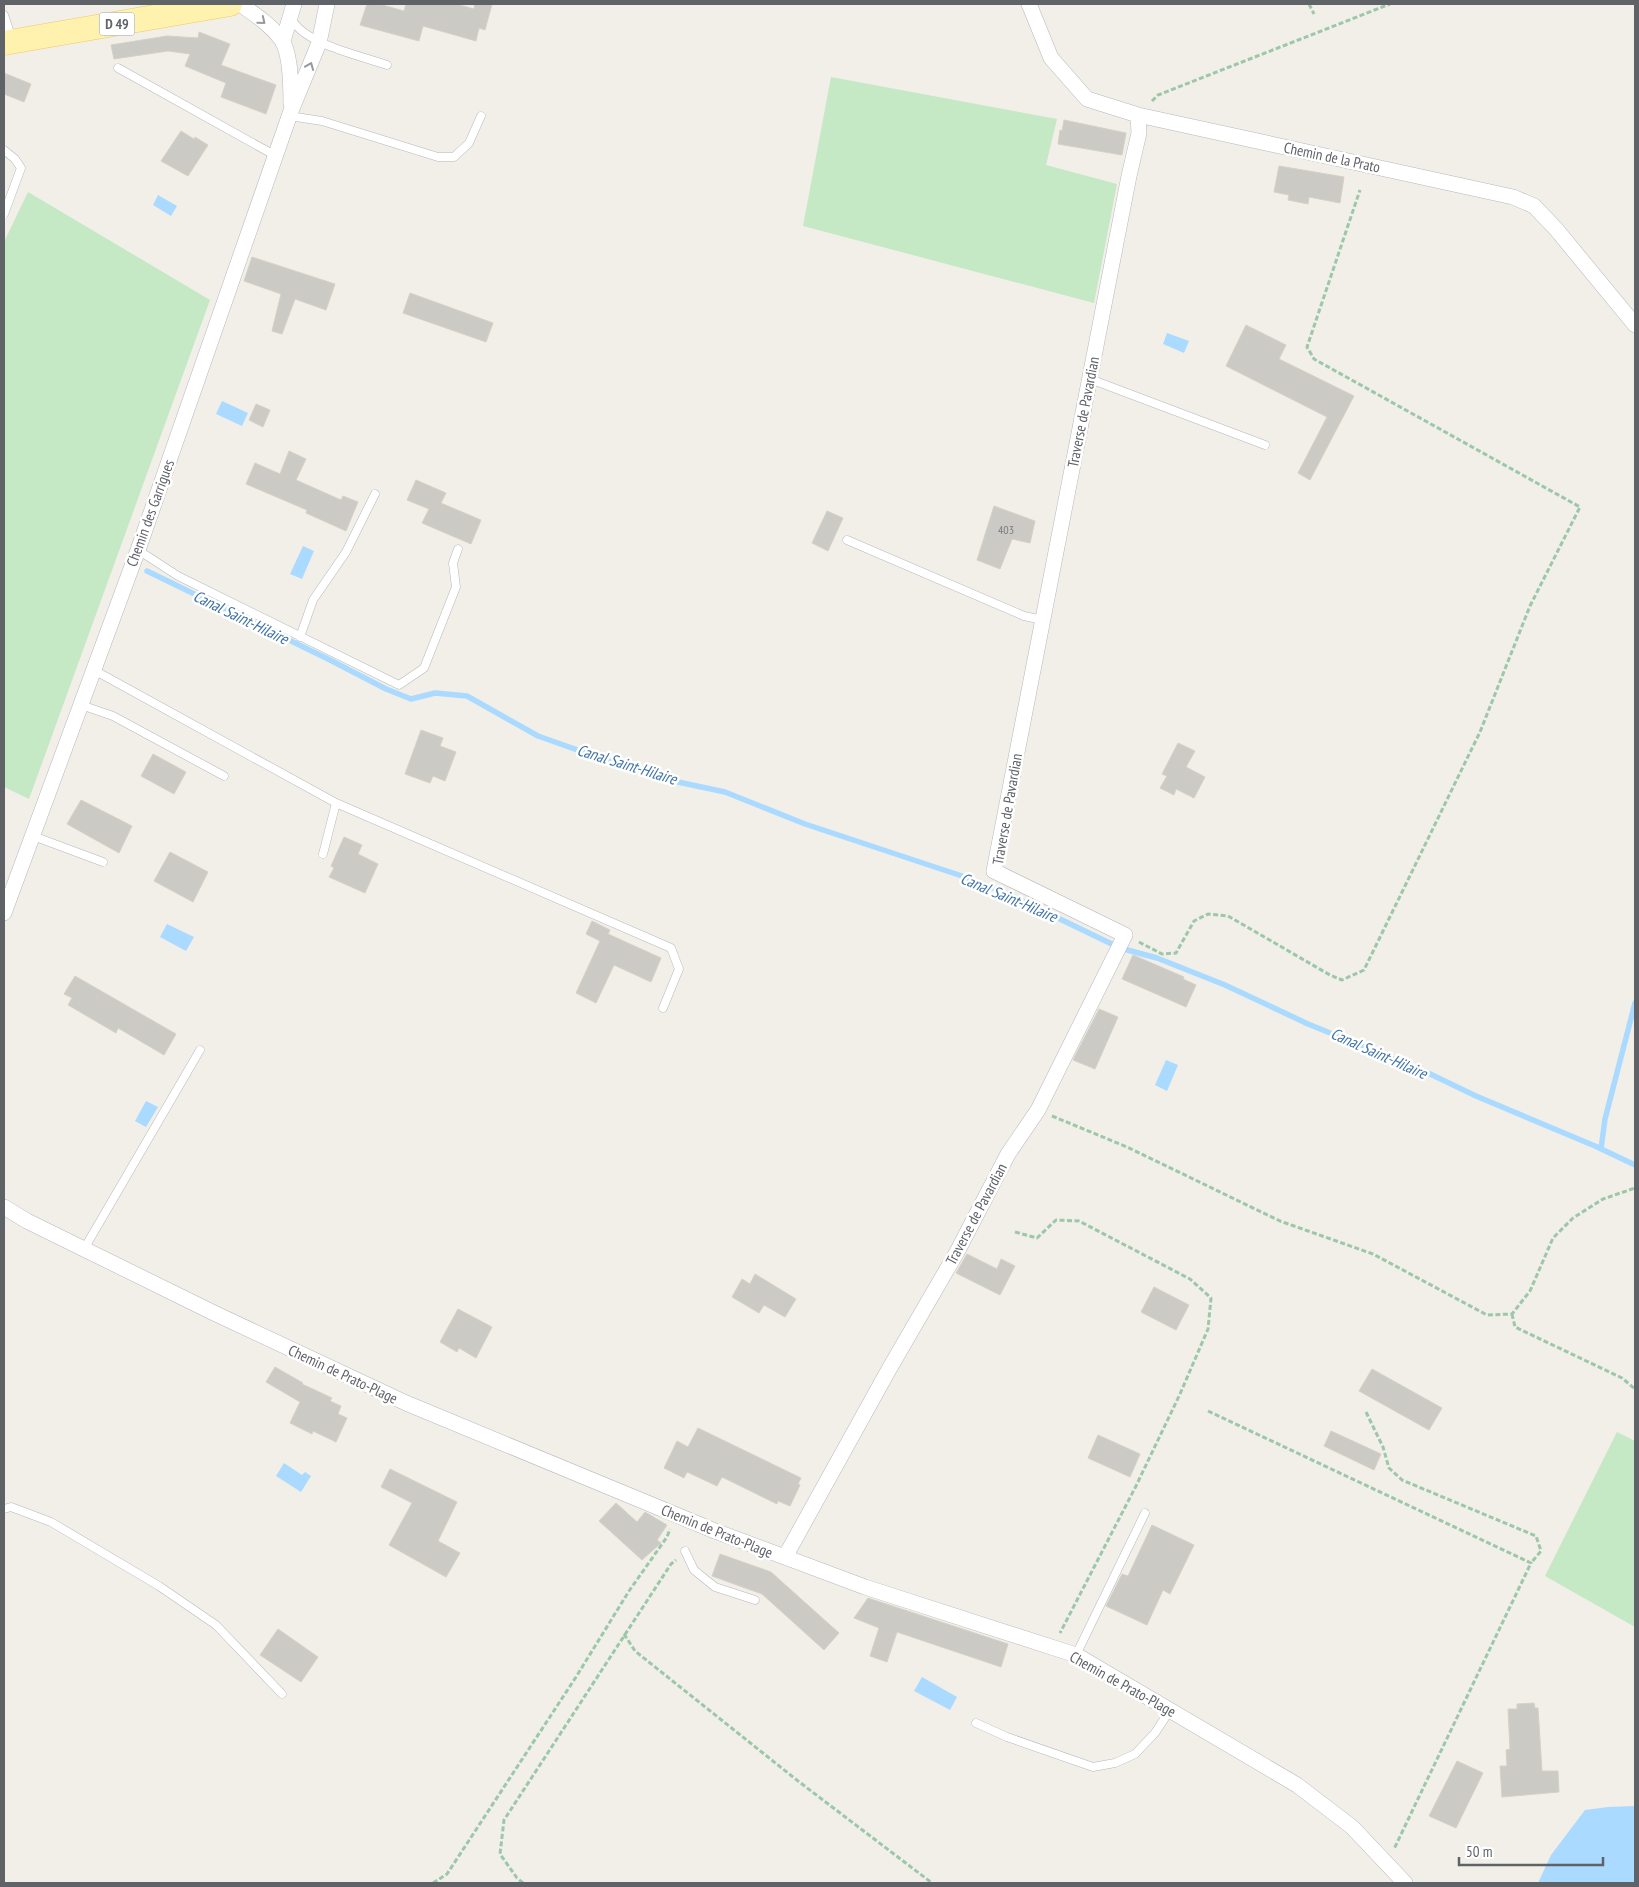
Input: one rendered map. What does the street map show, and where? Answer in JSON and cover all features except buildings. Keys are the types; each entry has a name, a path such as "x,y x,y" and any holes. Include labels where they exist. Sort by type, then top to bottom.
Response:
{"main road":[{"name":"D 49","path":"8,43 230,4"}],"street":[{"path":"240,4 267,24 283,41"},
{"name":"Chemin des Garrigues","path":"4,913 81,705 92,669 138,550 290,113 319,42 327,4"},
{"name":"Chemin de la Prato","path":"1029,4 1051,58 1087,98 1138,115 1513,197 1534,206 1556,229 1635,325"},
{"name":"Chemin des Garrigues","path":"290,113 291,74 283,41 292,10"},
{"name":"Traverse de Pavardian","path":"785,1557 888,1371 957,1252 1008,1154 1038,1110 1125,935 994,871 1139,133 1138,115"},
{"name":"Chemin de Prato-Plage","path":"4,1207 27,1221 214,1313 406,1403 676,1515 865,1588 1076,1655 1297,1785 1352,1827 1405,1883"}],"lane":[{"path":"292,10 294,24 301,32 319,42 387,65"},
{"path":"4,16 8,43"},
{"path":"118,68 276,156"},
{"path":"290,113 438,157 454,157 469,143 480,116"},
{"path":"4,150 15,159 21,168 4,214"},
{"path":"1090,378 1264,445"},
{"path":"300,637 314,600 346,552 374,494"},
{"path":"847,540 1024,616 1042,620"},
{"path":"138,550 178,576 399,685 424,668 456,586 453,563 458,550"},
{"path":"92,669 336,803 671,948 679,969 663,1008"},
{"path":"81,705 113,716 224,776"},
{"path":"324,854 336,803"},
{"path":"33,836 103,862"},
{"path":"84,1249 200,1050"},
{"path":"4,1509 11,1507 50,1522 159,1586 216,1625 282,1694"},
{"path":"1076,1655 1145,1513"},
{"path":"685,1551 694,1570 715,1587 755,1600"},
{"path":"976,1723 1007,1737 1093,1768 1116,1763 1135,1754 1155,1732 1170,1710"}],"path":[{"path":"1309,4 1314,14"},
{"path":"1138,115 1158,95 1390,4"},
{"path":"1125,935 1162,954 1176,952 1194,921 1208,914 1228,916 1330,975 1342,980 1364,970 1480,732 1530,606 1580,507 1314,359 1307,347 1360,190"},
{"path":"1038,1110 1127,1147 1280,1221 1373,1254 1487,1315 1512,1314 1530,1291 1553,1238 1573,1218 1603,1199 1635,1188"},
{"path":"1015,1232 1037,1238 1056,1220 1079,1222 1190,1279 1211,1298 1208,1329 1180,1394 1136,1486 1062,1630 1049,1647"},
{"path":"1512,1314 1515,1327 1622,1378 1635,1389"},
{"path":"1208,1410 1531,1563"},
{"path":"1366,1412 1390,1468 1402,1480 1536,1536 1541,1551 1531,1563 1387,1863"},
{"path":"433,1883 448,1874 629,1591 667,1537 676,1515"},
{"path":"523,1883 517,1878 500,1854 504,1820 671,1564 685,1551"},
{"path":"624,1634 634,1651 798,1781 932,1883"}],"green space":[{"path":"831,77 1057,119 1046,165 1117,184 1094,303 803,226"},
{"path":"28,192 210,300 29,799 4,787 4,242"},
{"path":"1617,1432 1635,1441 1635,1627 1545,1576"}],"water":[{"path":"158,195 177,206 171,216 153,205"},
{"path":"1167,333 1189,341 1184,353 1163,344"},
{"path":"222,401 248,413 242,426 216,414"},
{"path":"303,546 314,551 302,579 290,574"},
{"path":"167,924 194,937 186,951 160,937"},
{"path":"1166,1060 1178,1065 1167,1091 1155,1085"},
{"path":"146,1101 158,1107 146,1127 135,1121"},
{"path":"284,1463 302,1475 305,1472 311,1476 301,1492 276,1476"},
{"path":"922,1677 957,1697 950,1710 914,1691"},
{"path":"1635,1806 1635,1883 1538,1883 1551,1855 1585,1810"}],"waterway":[{"name":"Canal Saint-Hilaire","path":"147,571 386,689 411,699 435,693 467,696 538,736 620,765 678,782 725,792 805,824 965,877 1008,894 1118,947"},
{"name":"Canal Saint-Hilaire","path":"1120,948 1157,958 1225,985 1308,1024 1426,1072 1476,1096 1595,1146 1635,1165"},
{"path":"1601,1149 1605,1119 1635,1003"}]}
